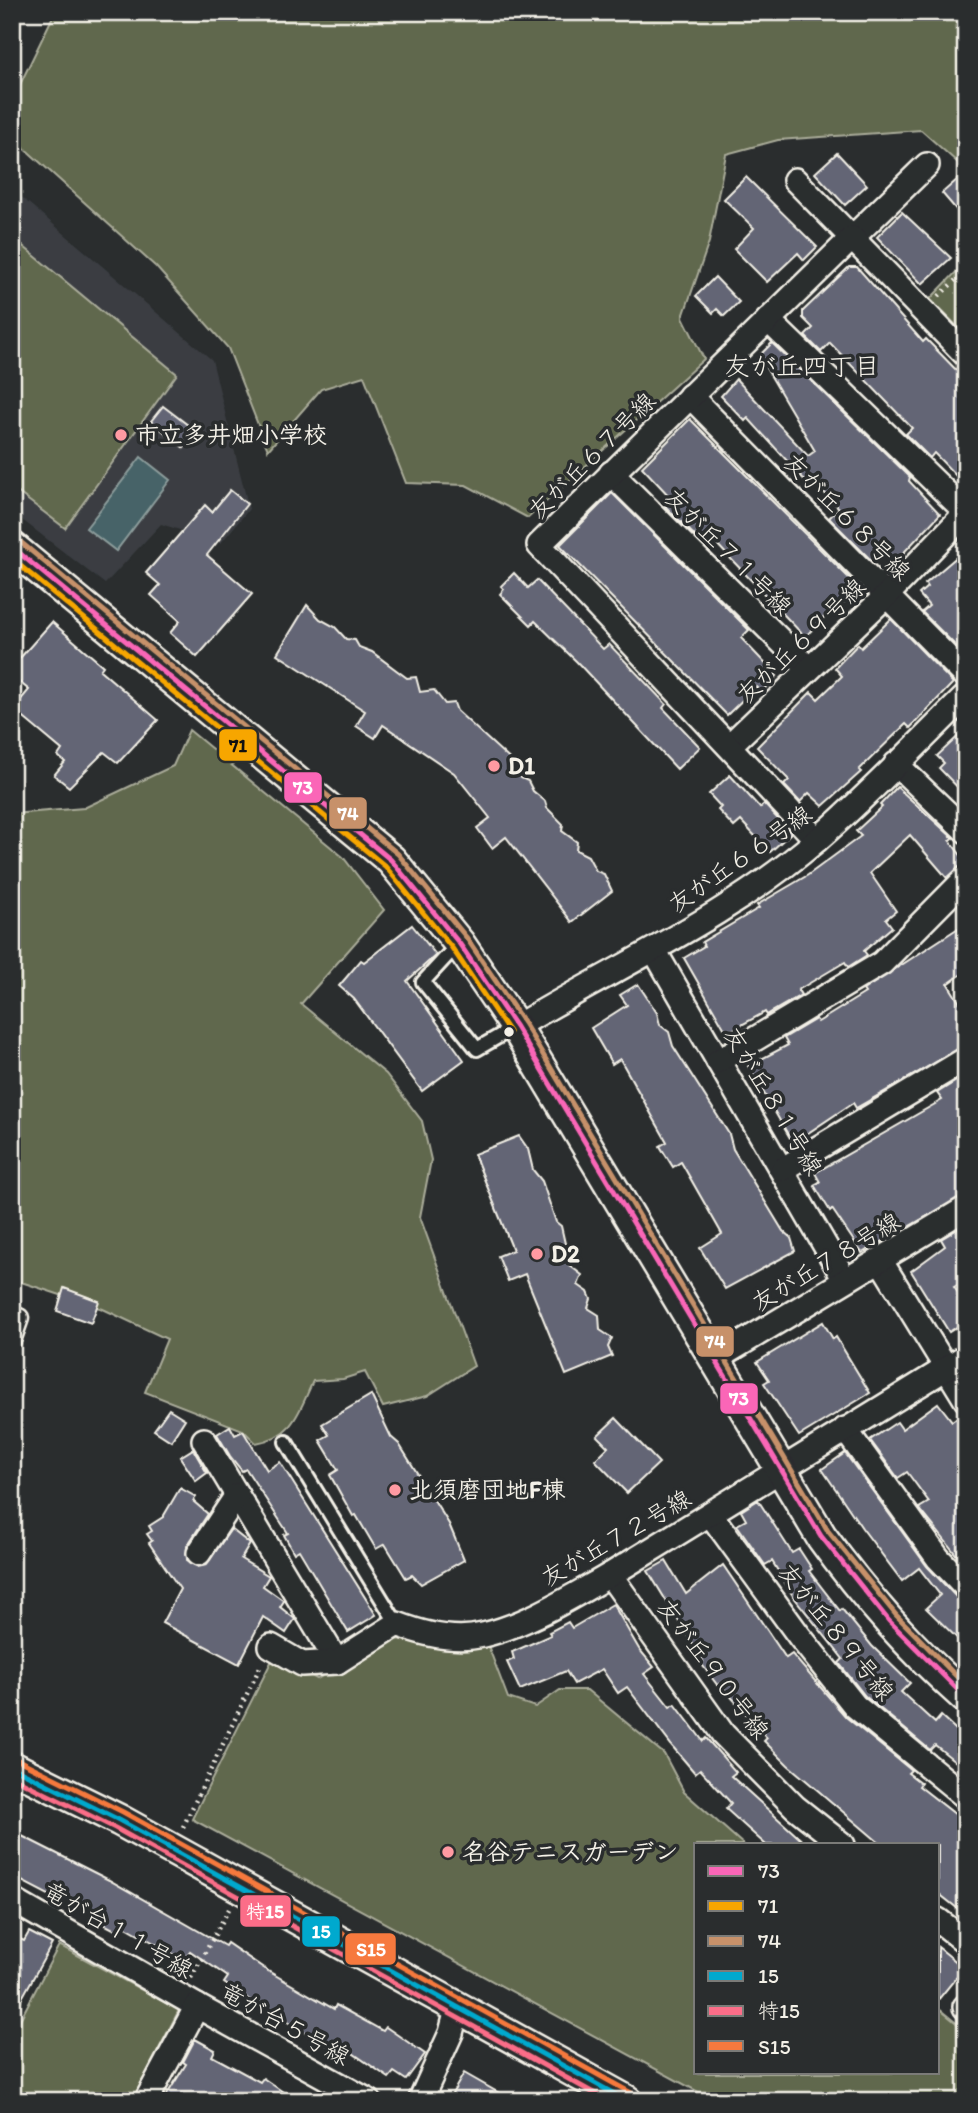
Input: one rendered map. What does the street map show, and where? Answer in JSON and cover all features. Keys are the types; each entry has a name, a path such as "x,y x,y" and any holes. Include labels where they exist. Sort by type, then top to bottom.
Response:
{"street":[{"name":"友が丘６７号線","path":"817,840 539,545 927,165"},
{"path":"795,180 966,355"},
{"path":"768,320 966,513"},
{"name":"友が丘６８号線","path":"690,396 888,594 966,677"},
{"name":"友が丘７１号線","path":"611,473 807,668"},
{"name":"友が丘６９号線","path":"729,746 807,668 888,594 966,513"},
{"path":"12,547 391,860 459,943 516,1027 778,1469 858,1588 917,1654 966,1698"},
{"name":"友が丘６６号線","path":"516,1027 709,918 817,840 966,696"},
{"path":"896,764 966,831"},
{"path":"718,1061 882,963 966,878"},
{"name":"友が丘８１号線","path":"654,950 845,1280"},
{"path":"783,1169 966,1059"},
{"name":"友が丘７８号線","path":"714,1360 966,1209"},
{"path":"880,1260 966,1400"},
{"path":"12,1338 19,1318"},
{"name":"友が丘７２号線","path":"397,1624 422,1633 481,1636 573,1596 711,1515 778,1469 966,1356"},
{"path":"845,1429 938,1559 966,1587"},
{"path":"204,1440 337,1662"},
{"path":"199,1553 237,1495"},
{"name":"友が丘８９号線","path":"711,1515 800,1637 855,1706 966,1797"},
{"name":"友が丘９０号線","path":"610,1575 723,1734 795,1807 840,1843"},
{"path":"271,1646 302,1664 337,1662 397,1624"},
{"path":"12,1767 119,1820 627,2101"},
{"name":"竜が台１１号線","path":"12,1900 189,2001"},
{"path":"940,1922 966,1942"},
{"name":"竜が台５号線","path":"146,2101 189,2001 369,2101"},
{"path":"419,2101 451,2034 458,2006"}],"lane":[{"path":"459,943 424,982 477,1049 516,1027"},
{"path":"286,1442 397,1624"}],"path":[{"path":"923,311 966,270"},
{"path":"183,1827 271,1646"},
{"path":"189,2001 230,1908"}],"shaded area":[{"name":"市立多井畑小学校","path":"12,189 212,360 249,509 221,543 161,524 105,584 12,512"}],"green space":[{"path":"55,12 966,12 966,170 921,130 778,140 726,154 709,242 683,317 704,359 528,518 466,485 406,483 364,376 321,389 268,450 228,348 156,267 12,137 12,101"},
{"path":"12,237 177,374 65,528 12,488"},
{"path":"966,262 966,335 930,299"},
{"path":"189,730 343,857 384,910 301,1004 386,1074 422,1121 431,1160 420,1217 474,1366 427,1396 383,1407 365,1372 343,1379 313,1381 294,1421 279,1435 256,1443 243,1430 145,1392 167,1339 103,1309 12,1279 12,814 84,808 173,766"},
{"name":"名谷テニスガーデン","path":"386,1639 487,1643 508,1698 535,1707 560,1690 587,1690 664,1754 684,1792 742,1843 694,1843 694,2074 940,2074 940,2010 960,2026 966,2020 966,2101 715,2101 192,1819 274,1656 317,1679"},
{"path":"59,1945 179,2010 132,2101 12,2101 12,2035"}],"water":[{"path":"141,457 170,480 116,551 86,528"}],"building":[{"path":"837,153 867,185 845,205 815,173"},
{"path":"966,172 966,221 942,193"},
{"path":"746,177 817,247 804,260 798,253 767,282 734,249 754,228 724,199"},
{"path":"902,212 951,258 922,284 877,237"},
{"path":"849,267 857,267 923,342 926,339 966,380 966,486 934,453 930,458 906,434 912,428 830,343 821,352 805,336 813,328 803,318 803,311"},
{"path":"715,277 739,302 724,316 717,309 713,313 696,296"},
{"path":"772,343 910,477 909,481 940,514 893,564 882,552 873,562 829,518 839,508 813,481 809,485 748,418 745,421 721,396 736,379 808,456 815,451 759,356"},
{"path":"163,406 197,432 184,448 151,421"},
{"path":"690,419 859,588 837,609 834,607 805,637 713,540 706,547 665,506 672,499 642,467"},
{"path":"230,490 247,504 207,555 252,594 197,657 170,633 180,621 151,595 160,585 146,573 205,505 212,512"},
{"path":"612,493 749,630 741,638 777,676 761,692 756,687 727,715 560,545"},
{"path":"966,549 966,656 922,612 929,606 919,594 927,587 925,584"},
{"path":"514,573 528,588 537,580 603,649 609,644 666,704 663,708 700,747 677,769 577,662 535,621 531,625 500,594 504,589 501,586"},
{"name":"D1","path":"307,605 346,639 355,640 359,647 372,652 407,678 416,677 420,692 434,690 445,704 454,703 457,711 515,764 521,778 528,781 533,791 545,801 547,808 563,824 562,831 577,842 576,850 588,856 596,871 604,874 612,891 572,922 506,837 492,848 477,828 490,818 454,773 383,725 375,738 356,726 365,711 277,654"},
{"path":"891,619 953,683 910,728 906,724 859,770 861,772 823,806 809,793 800,802 784,785 789,780 757,747 811,692 818,699 842,676 835,668 858,644 861,648"},
{"path":"52,622 103,666 100,670 158,720 118,763 104,752 69,787 54,775 65,762 58,756 62,750 13,709 29,690 12,676 12,667"},
{"path":"966,729 966,796 939,768 944,763 937,756"},
{"path":"730,775 760,808 764,804 791,833 770,852 741,821 734,827 718,810 721,807 709,794"},
{"path":"897,787 953,838 950,841 966,862 947,878 910,835 870,873 896,911 886,919 892,927 864,951 867,955 848,967 845,962 798,990 801,995 767,1015 765,1012 727,1033 684,958 704,946 702,942 759,908 757,905 808,875 861,836 856,831 882,807 880,805"},
{"path":"966,923 966,971 948,984 966,1013 966,1045 856,1108 853,1103 793,1143 748,1066 788,1045 784,1038 816,1019 818,1022 865,993 863,990"},
{"path":"412,925 436,955 407,981 464,1060 422,1091 354,999 339,986 361,960 364,962"},
{"path":"638,984 657,1013 660,1025 669,1032 673,1046 729,1134 733,1149 783,1231 791,1238 795,1251 725,1289 700,1248 722,1234 681,1162 673,1167 660,1146 667,1142 620,1059 612,1064 591,1028 627,1005 620,995"},
{"path":"966,1075 966,1194 862,1253 814,1185 820,1182 815,1173 942,1100 937,1093"},
{"name":"D2","path":"519,1136 528,1149 533,1170 542,1181 556,1222 561,1226 566,1248 574,1255 569,1265 582,1275 578,1285 588,1292 591,1299 588,1308 599,1315 600,1330 612,1338 608,1347 612,1356 566,1375 525,1274 508,1281 498,1256 513,1250 474,1154"},
{"path":"966,1224 966,1280 954,1287 966,1304 966,1321 949,1332 911,1271 945,1246 941,1239"},
{"path":"64,1288 99,1301 91,1323 57,1311"},
{"path":"823,1322 833,1339 836,1337 870,1393 799,1436 764,1383 769,1380 757,1362"},
{"name":"北須磨団地F棟","path":"371,1395 391,1437 399,1444 449,1524 464,1560 421,1584 412,1575 406,1578 385,1544 376,1549 356,1515 353,1516 330,1475 338,1470 320,1440 329,1435 322,1424"},
{"path":"938,1403 952,1421 956,1418 966,1430 966,1567 919,1508 929,1502 907,1472 898,1478 870,1440 897,1422 902,1429"},
{"path":"169,1409 185,1419 171,1441 154,1430"},
{"path":"616,1418 659,1463 627,1493 595,1460 608,1447 597,1436"},
{"path":"230,1426 235,1435 243,1431 267,1470 280,1462 376,1615 348,1632 299,1550 294,1553 284,1535 288,1533 246,1469 242,1471 217,1434"},
{"path":"193,1449 207,1473 196,1481 180,1457"},
{"path":"845,1453 927,1566 956,1597 966,1601 966,1647 926,1608 940,1595 919,1568 902,1581 822,1469"},
{"path":"180,1488 196,1497 193,1501 208,1514 187,1546 187,1560 198,1567 206,1565 231,1529 250,1544 241,1559 269,1576 263,1586 284,1601 280,1607 295,1619 286,1633 263,1617 239,1664 162,1623 180,1589 149,1543 152,1541 147,1534 152,1531 149,1526 163,1517"},
{"path":"758,1500 792,1553 799,1549 812,1569 809,1571 840,1611 842,1609 872,1646 910,1683 901,1692 935,1723 941,1716 966,1739 966,1770 935,1745 930,1750 865,1696 839,1663 843,1659 793,1596 772,1561 765,1565 737,1525 746,1520 741,1511"},
{"path":"666,1561 686,1594 723,1565 786,1658 792,1654 846,1717 911,1770 908,1773 921,1783 919,1786 955,1814 959,1809 966,1811 966,1897 957,1908 940,1895 940,1843 880,1843 788,1765 764,1741 767,1738 720,1684 718,1686 700,1662 703,1661 648,1571"},
{"path":"613,1604 639,1649 654,1667 644,1674 670,1707 675,1704 703,1741 706,1738 736,1772 731,1776 805,1843 764,1843 726,1809 731,1803 700,1769 695,1773 627,1687 618,1693 602,1669 574,1684 566,1671 520,1690 507,1662 514,1659 512,1652 551,1635 549,1632 568,1622 572,1628"},
{"path":"12,1831 109,1880 225,1946 227,1943 268,1971 334,2009 336,2005 383,2031 386,2027 425,2054 406,2080 394,2072 389,2078 351,2052 348,2057 241,1995 224,1983 228,1977 190,1951 184,1960 121,1924 117,1931 100,1922 103,1917 66,1895 62,1902 12,1876"},
{"path":"29,1932 52,1944 12,2016 12,1935 24,1941"},
{"path":"940,1949 964,1968 940,1998"},
{"path":"195,2039 215,2050 212,2056 260,2082 263,2078 296,2101 163,2101 186,2064 183,2062"},
{"path":"464,2073 513,2101 448,2101"}],"transit line":[{"name":"74","path":"18,540 398,854 466,937 524,1023 828,1531 896,1615 966,1686"},
{"name":"73","path":"12,547 391,860 459,943 516,1027 821,1536 889,1621 966,1698"},
{"name":"71","path":"12,559 385,866 452,948 509,1032"},
{"name":"S15","path":"16,1759 123,1812 631,2093"},
{"name":"15","path":"12,1767 119,1820 627,2101"},
{"name":"特15","path":"12,1777 115,1828 608,2101"}],"place":[{"name":"市立多井畑小学校","path":"121,435"},
{"name":"D1","path":"494,766"},
{"name":"D2","path":"537,1254"},
{"name":"北須磨団地F棟","path":"395,1490"},
{"name":"名谷テニスガーデン","path":"448,1852"}],"district":[{"name":"友が丘四丁目","path":"802,366"}]}
